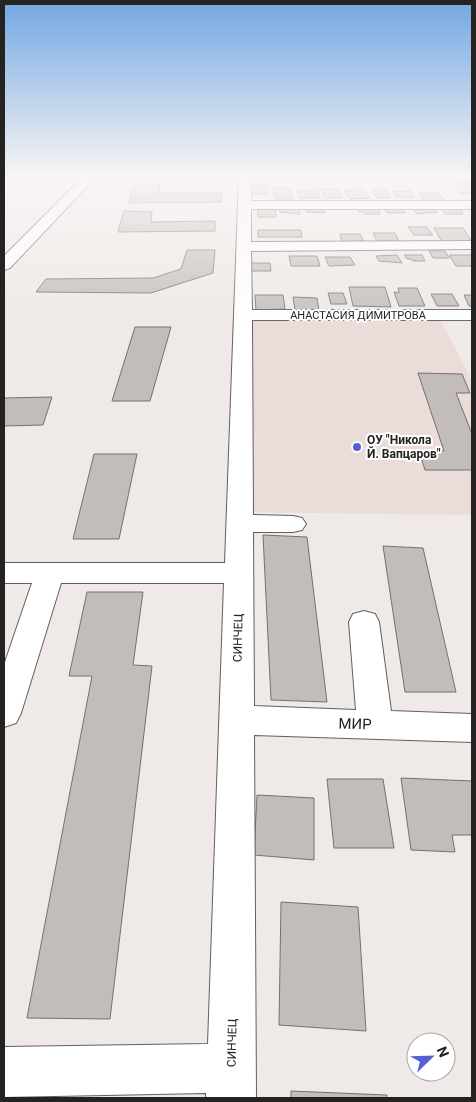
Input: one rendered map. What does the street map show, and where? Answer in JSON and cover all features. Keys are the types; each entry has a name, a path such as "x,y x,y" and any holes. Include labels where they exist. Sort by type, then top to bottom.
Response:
{"street":[{"path":"4,265 40,228"},
{"name":"СИНЧЕЦ","path":"232,1083 245,228"},
{"path":"245,247 472,245"},
{"name":"АНАСТАСИЯ ДИМИТРОВА","path":"244,315 472,314"},
{"path":"240,523 293,524"},
{"path":"4,713 50,572"},
{"path":"4,573 240,573"},
{"path":"364,622 375,724"},
{"name":"МИР","path":"237,720 472,728"},
{"path":"4,1072 232,1083"}],"shaded area":[{"name":"ОУ \"Никола Й. Вапцаров\"","path":"244,315 438,315 472,381 472,515 241,512"}],"building":[{"path":"119,228 215,228 215,231 118,232"},
{"path":"409,228 428,228 433,235 414,235"},
{"path":"434,228 463,228 472,242 442,242"},
{"path":"258,230 301,230 302,237 258,237"},
{"path":"373,233 395,233 399,241 377,241"},
{"path":"340,234 360,234 364,241 342,242"},
{"path":"187,250 215,250 213,273 151,293 36,292 46,279 153,278 181,269"},
{"path":"429,251 445,251 449,258 433,258"},
{"path":"397,255 402,263 379,261 376,256"},
{"path":"404,255 422,255 425,261 413,261 412,259 407,259"},
{"path":"449,255 472,255 472,266 456,266"},
{"path":"289,256 317,256 320,266 291,266"},
{"path":"325,257 350,257 355,265 329,266"},
{"path":"249,263 270,263 271,271 249,271"},
{"path":"349,287 385,287 391,307 353,306"},
{"path":"398,288 417,288 425,306 399,306 394,292 399,293"},
{"path":"328,293 343,293 347,304 331,304"},
{"path":"431,294 452,294 459,306 437,306"},
{"path":"255,295 283,295 285,309 256,310"},
{"path":"464,295 472,295 472,306 469,306"},
{"path":"293,297 317,298 319,310 295,310"},
{"path":"135,327 171,327 150,401 112,401"},
{"path":"418,373 462,374 470,393 456,393 472,434 472,470 425,470 419,451 444,451"},
{"path":"52,397 43,425 4,426 4,398"},
{"path":"94,454 137,454 119,539 73,539"},
{"path":"263,535 307,537 327,702 271,700"},
{"path":"383,546 423,548 456,692 405,692"},
{"path":"87,592 143,592 133,665 152,666 110,1019 27,1018 92,676 69,676"},
{"path":"401,778 472,781 472,835 452,835 455,852 411,850"},
{"path":"327,779 383,779 394,848 334,848"},
{"path":"257,795 314,798 314,860 254,855"},
{"path":"281,902 358,907 366,1031 279,1025"},
{"path":"291,1091 387,1095 387,1098 291,1098"}],"place":[{"name":"ОУ \"Никола Й. Вапцаров\"","path":"357,447"}]}
